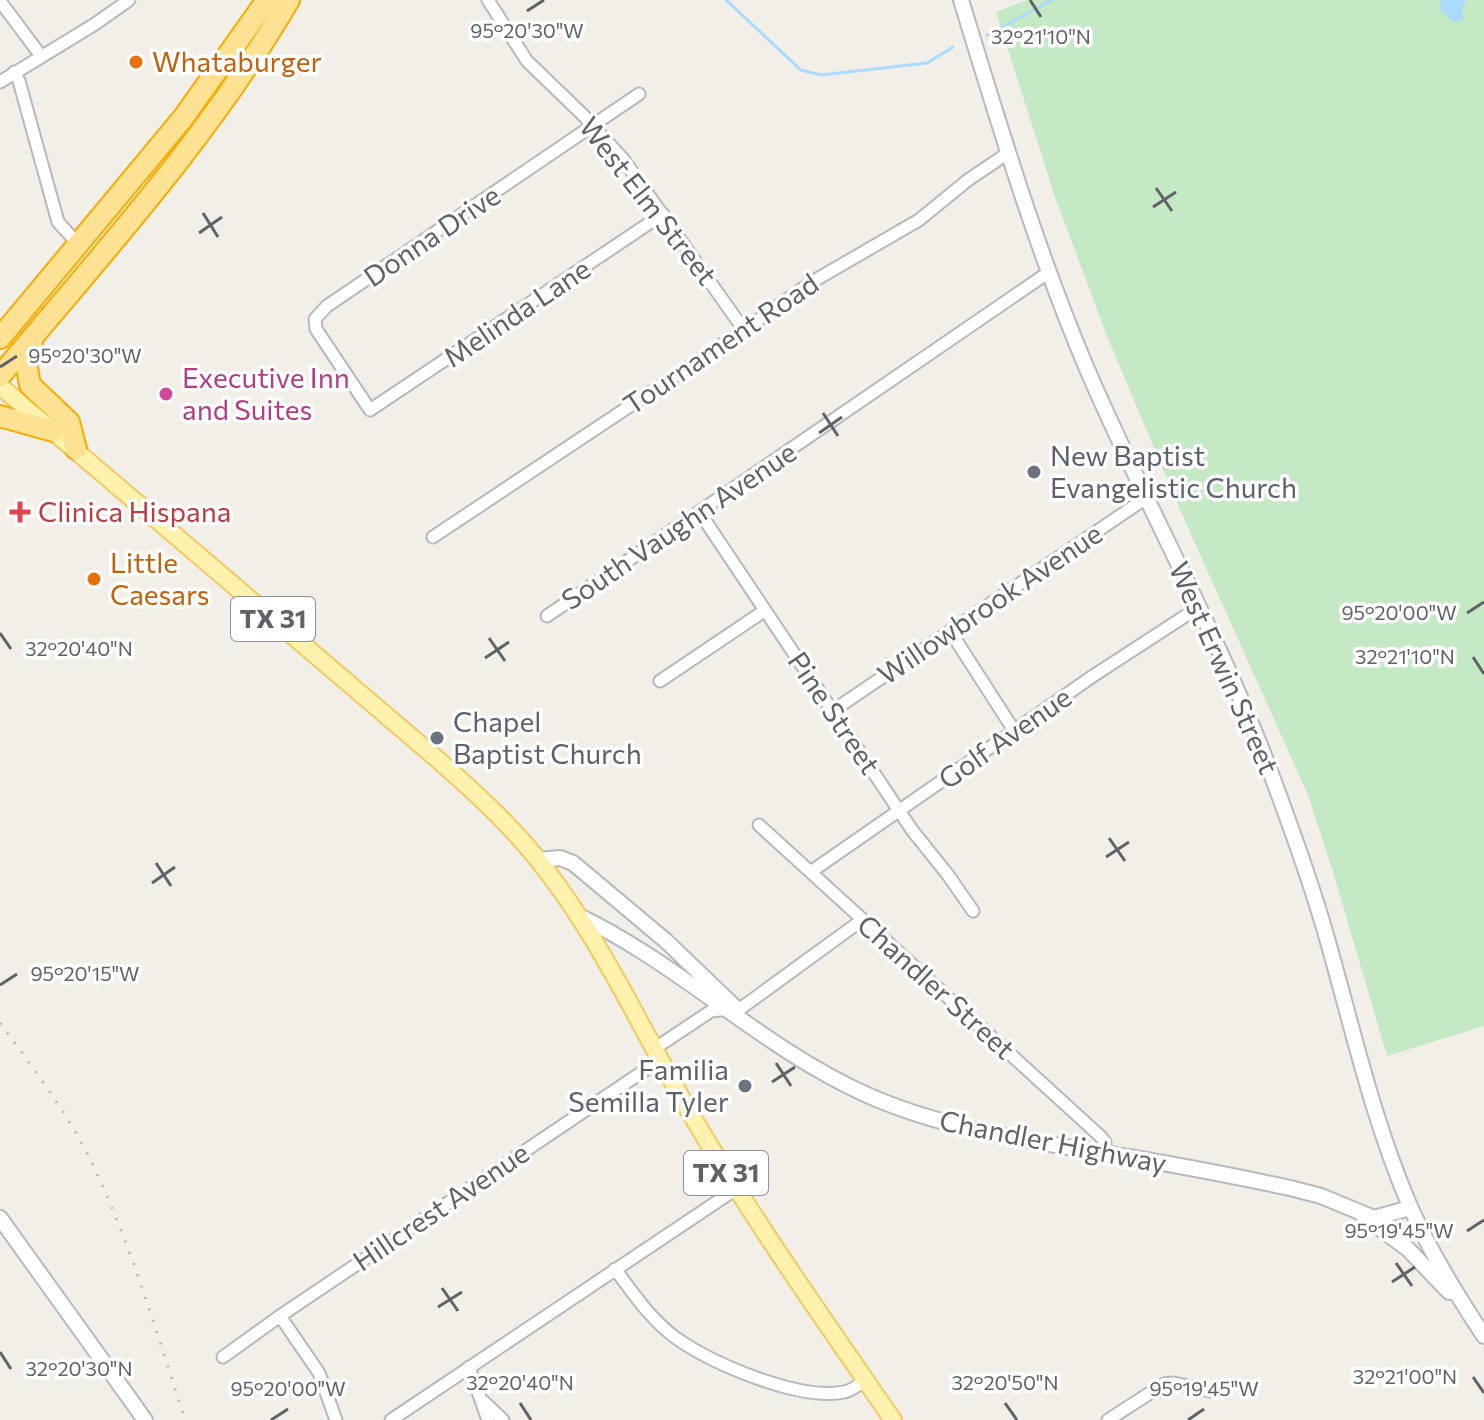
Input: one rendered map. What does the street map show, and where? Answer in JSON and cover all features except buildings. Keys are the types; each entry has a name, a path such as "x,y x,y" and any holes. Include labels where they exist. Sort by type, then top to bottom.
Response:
{"highway":[{"path":"0,338 204,92 267,0"},
{"path":"0,376 184,155 289,0"},
{"path":"0,323 50,265 76,247"},
{"path":"34,335 26,362 30,385 69,422 76,449"},
{"path":"0,416 53,431"}],"main road":[{"name":"TX 31","path":"0,386 469,787 539,860 577,915 736,1189 796,1282 893,1420"}],"street":[{"path":"0,82 129,0"},
{"name":"West Elm Street","path":"488,0 527,61 623,159 744,330"},
{"name":"West Erwin Street","path":"961,0 1008,153 1049,272 1092,382 1199,607 1256,737 1297,844 1328,941 1379,1125 1410,1208 1439,1263 1484,1336"},
{"path":"0,1 41,56"},
{"path":"14,72 58,222 76,247"},
{"name":"Donna Drive","path":"370,410 319,337 315,319 321,311 639,94"},
{"name":"Tournament Road","path":"433,537 812,282 919,220 968,180 1008,153"},
{"name":"Melinda Lane","path":"370,410 663,214"},
{"name":"South Vaughn Avenue","path":"547,616 1049,272"},
{"name":"Willowbrook Avenue","path":"834,710 1146,498"},
{"name":"Pine Street","path":"700,513 900,811 973,911"},
{"name":"Golf Avenue","path":"812,871 1093,676 1199,607"},
{"path":"660,681 764,611"},
{"path":"950,631 1015,732"},
{"name":"Chandler Street","path":"759,825 1100,1136 1105,1142 1105,1154"},
{"name":"Chandler Highway","path":"539,860 560,858 573,863 666,941 731,1011"},
{"name":"Chandler Highway","path":"577,915 638,946 807,1064 885,1103 957,1125 1321,1196 1363,1215 1418,1259 1470,1315"},
{"name":"Hillcrest Avenue","path":"223,1357 657,1055 711,1011 731,1011 862,920"},
{"path":"391,1420 736,1189"},
{"path":"1363,1215 1381,1218 1410,1208"},
{"path":"0,1218 145,1420"},
{"path":"615,1269 644,1308 674,1337 724,1365 783,1386 814,1391 847,1392 866,1380"},
{"path":"280,1316 319,1373 336,1420"},
{"path":"469,1367 488,1420"},
{"path":"1108,1420 1164,1384 1174,1383 1210,1391"},
{"path":"481,1399 503,1420"}],"green space":[{"path":"1027,0 1484,0 1484,1026 1387,1056 1308,795 1181,512 1107,336 1055,197 996,12"}],"water":[{"path":"1441,0 1466,0 1462,9 1463,18 1458,22 1452,21 1440,9"}],"waterway":[{"path":"726,0 801,70 821,75 927,63 953,47"},
{"path":"987,35 1052,0"}],"railway":[{"path":"0,1023 60,1107 91,1161 131,1256 185,1420"}],"place":[{"name":"Whataburger","path":"136,62"},
{"name":"Executive Inn and Suites","path":"166,394"},
{"name":"New Baptist Evangelistic Church","path":"1034,472"},
{"name":"Clinica Hispana","path":"20,512"},
{"name":"Little Caesars","path":"94,579"},
{"name":"Chapel Baptist Church","path":"437,738"},
{"name":"Familia Semilla Tyler","path":"745,1086"}]}
